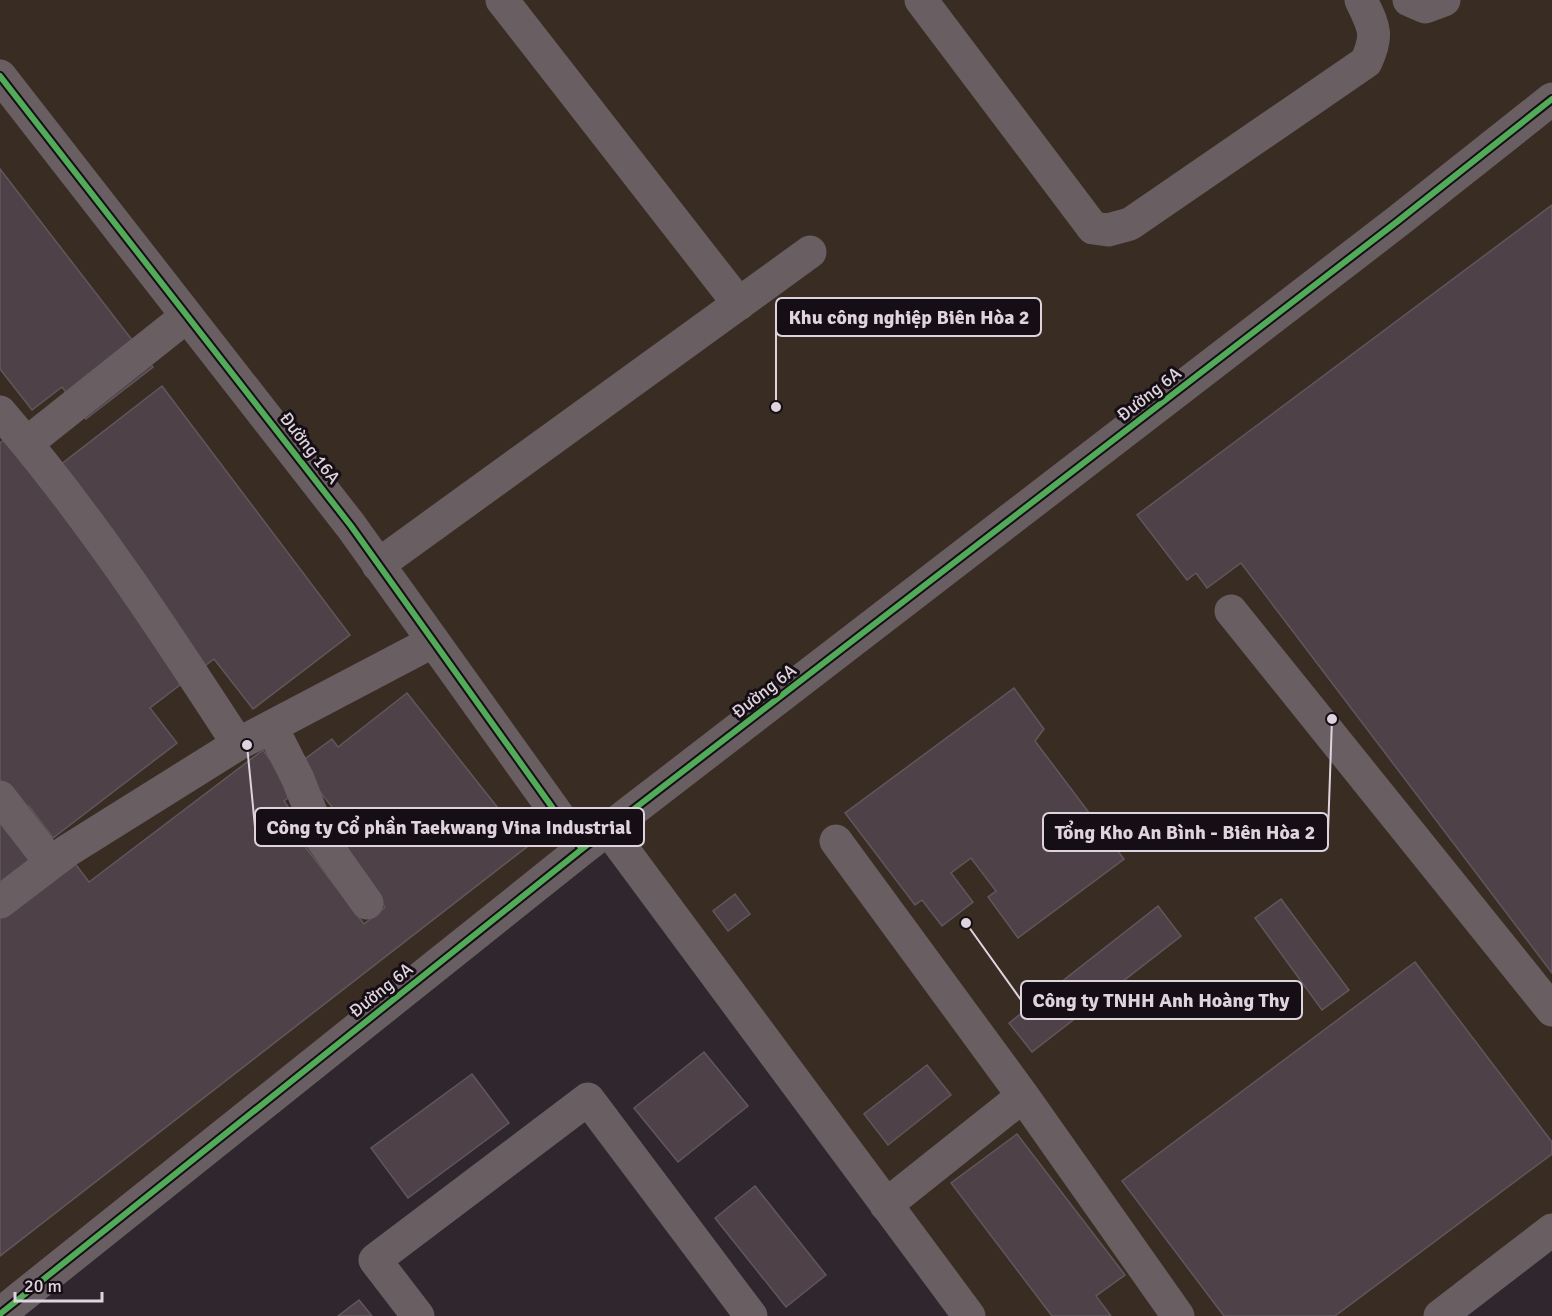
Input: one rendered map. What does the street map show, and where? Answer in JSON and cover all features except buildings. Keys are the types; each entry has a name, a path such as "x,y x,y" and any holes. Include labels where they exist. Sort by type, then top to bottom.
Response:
{"street":[{"path":"502,0 739,304"},
{"path":"921,0 1093,228 1108,230 1130,224 1366,62 1375,43 1374,26 1361,0"},
{"path":"1409,0 1425,7 1444,0"},
{"name":"Đường 16A","path":"0,76 351,526 582,849"},
{"name":"Đường 6A","path":"0,1314 582,849 1398,221 1552,99"},
{"path":"378,565 810,252"},
{"path":"27,443 187,316"},
{"path":"0,412 27,443 146,602 238,744"},
{"path":"1231,611 1552,1010"},
{"path":"0,902 51,863 238,744 432,642"},
{"path":"272,728 298,779 321,838 367,903"},
{"path":"0,797 51,863"},
{"path":"608,829 969,1316"},
{"path":"836,841 1023,1096 1178,1316"},
{"path":"886,1205 1023,1096"},
{"path":"418,1316 375,1260 588,1099 751,1316"},
{"path":"1440,1316 1547,1244"}],"shaded area":[{"path":"0,0 1552,0 1552,1217 1423,1316 981,1316 610,814 0,1302"}],"cycle path":[{"path":"0,76 351,526 582,849"},
{"path":"0,1314 582,849 1398,221 1552,99"}],"place":[{"name":"Khu công nghiệp Biên Hòa 2","path":"776,407"},
{"name":"Tổng Kho An Bình - Biên Hòa 2","path":"1332,719"},
{"name":"Công ty Cổ phần Taekwang Vina Industrial","path":"247,745"},
{"name":"Công ty TNHH Anh Hoàng Thy","path":"966,923"}]}
